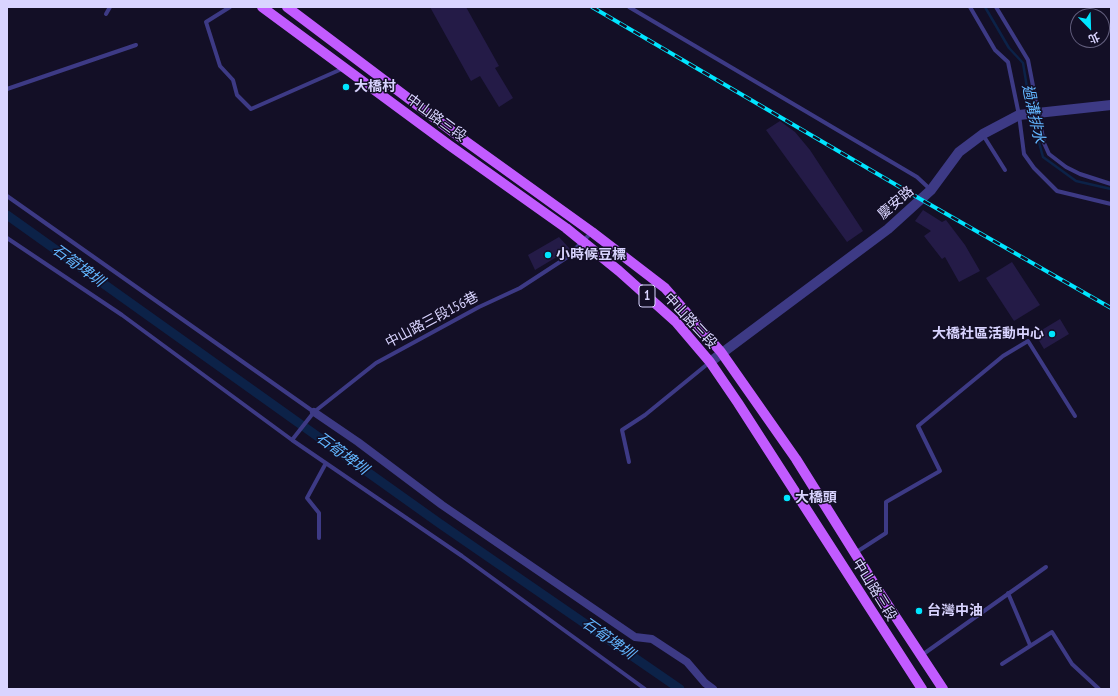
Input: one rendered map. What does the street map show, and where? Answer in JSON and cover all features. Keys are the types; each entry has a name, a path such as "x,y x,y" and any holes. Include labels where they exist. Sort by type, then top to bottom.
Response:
{"main road":[{"name":"中山路三段","path":"262,7 584,242 620,271 676,322 710,362 782,470 922,689"},
{"name":"中山路三段","path":"287,7 457,135 592,232 665,288 721,352 796,459 920,656 943,689"}],"street":[{"name":"慶安路","path":"710,362 721,352 888,229 931,190 959,152 982,134 1019,115 1111,105"},
{"path":"314,412 358,442 442,505 635,637 652,639 687,662 705,683 713,689"}],"lane":[{"path":"106,14 110,7"},
{"path":"230,7 206,22 220,66 233,80 237,95 250,109 344,68"},
{"path":"629,7 917,177 931,190"},
{"path":"970,7 995,50 1008,62 1019,115 1024,154 1034,168 1057,191 1111,204"},
{"path":"996,7 1028,60 1037,112 1044,143 1049,154 1066,167 1080,174 1111,184"},
{"path":"7,89 136,44"},
{"path":"982,134 1005,170"},
{"path":"7,196 314,412"},
{"name":"中山路三段156巷","path":"292,440 314,412 376,363 478,307 520,288 566,258 584,242 592,232"},
{"path":"7,238 122,315 292,440 462,556 645,689"},
{"path":"855,553 886,533 886,502 940,471 918,426 1003,356 1028,341 1075,416"},
{"path":"629,462 622,430 645,415 710,362"},
{"path":"319,538 319,513 307,498 326,463"},
{"path":"920,656 1046,567"},
{"path":"1008,593 1030,645"},
{"path":"1002,664 1052,632 1072,664 1099,689"}],"building":[{"path":"430,7 466,7 499,66 495,68 513,98 499,107 480,76 471,81"},
{"path":"780,121 795,132 810,150 863,231 847,242 766,130"},
{"path":"923,210 942,222 946,220 965,245 980,271 959,282 945,257 942,259 924,236 931,231 915,221"},
{"path":"559,237 570,249 535,270 528,255"},
{"path":"1012,262 1040,305 1014,321 986,278"},
{"name":"大橋社區活動中心","path":"1060,319 1069,334 1044,349 1035,334"}],"waterway":[{"name":"過溝排水","path":"985,7 1009,48 1023,63 1031,112"},
{"name":"過溝排水","path":"1032,117 1043,157 1076,181 1111,189"},
{"name":"石筍埤圳","path":"7,215 439,523 680,689"}],"railway":[{"path":"592,7 922,200 1111,308"}],"place":[{"name":"大橋村","path":"346,87"},
{"name":"小時候豆標","path":"548,255"},
{"name":"大橋社區活動中心","path":"1052,334"},
{"name":"大橋頭","path":"787,498"},
{"name":"台灣中油","path":"919,611"}]}
